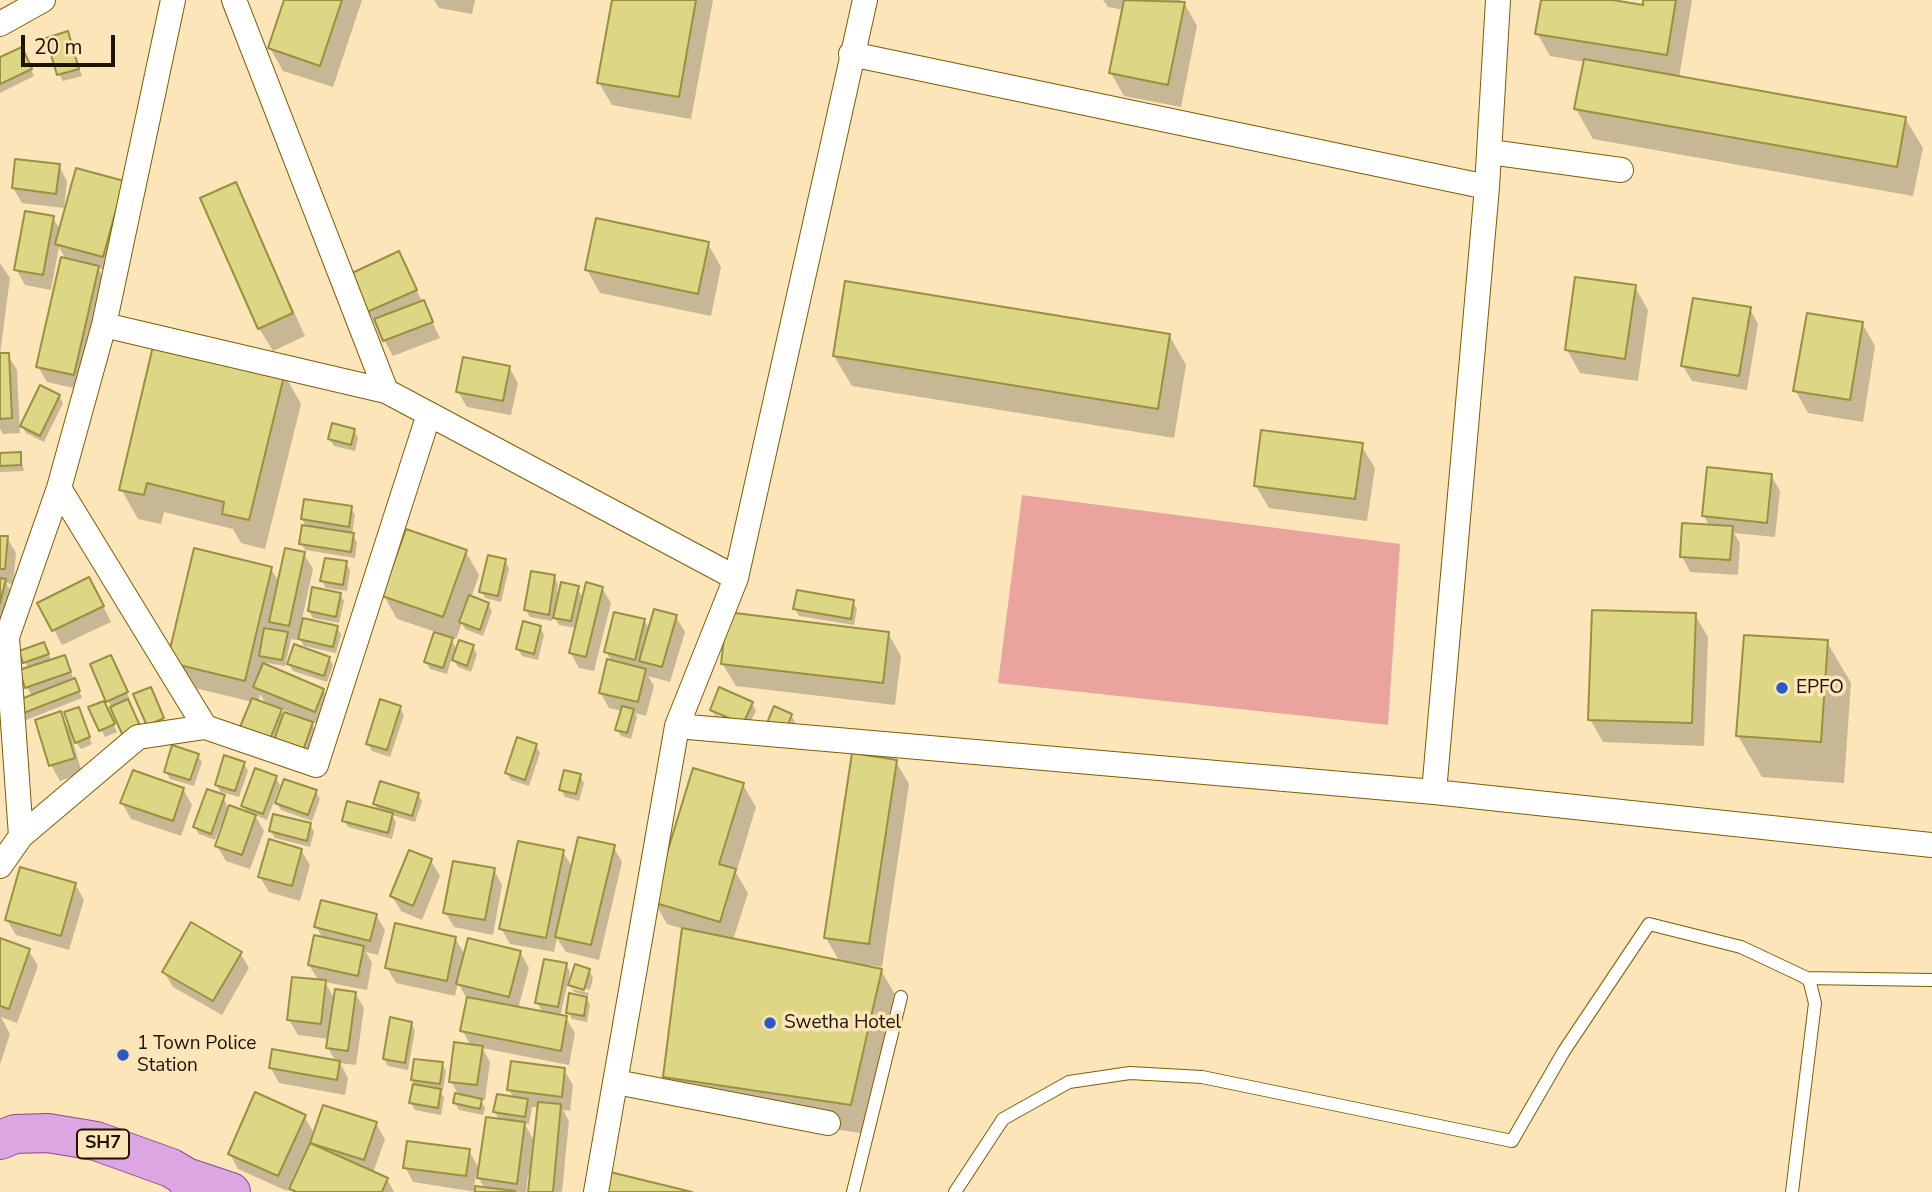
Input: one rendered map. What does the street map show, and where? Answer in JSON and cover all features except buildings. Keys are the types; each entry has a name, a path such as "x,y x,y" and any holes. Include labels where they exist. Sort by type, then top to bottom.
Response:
{"main road":[{"name":"SH7","path":"5,1132 48,1133 96,1141 144,1157 188,1184 231,1192"}],"street":[{"path":"0,24 43,0"},
{"path":"21,836 7,637 59,488 104,326 173,0"},
{"path":"234,0 386,391"},
{"path":"596,1192 677,726 736,578 865,0"},
{"path":"1434,792 1488,187 1498,0"},
{"path":"851,54 1488,187"},
{"path":"1490,152 1620,170"},
{"path":"104,326 386,391 736,578"},
{"path":"0,866 21,836 138,737 205,727 316,765 429,414"},
{"path":"59,488 205,727"},
{"path":"677,726 1434,792 1932,845"},
{"path":"615,1082 828,1123"}],"lane":[{"path":"955,1192 1003,1119 1069,1082 1130,1073 1202,1077 1512,1140 1564,1051 1649,925 1741,947 1809,979 1815,1003 1792,1192"},
{"path":"1805,978 1932,980"},
{"path":"853,1192 901,997"}],"shaded area":[{"path":"1022,495 1400,544 1388,725 998,683"}],"place":[{"name":"EPFO","path":"1782,688"},
{"name":"Swetha Hotel","path":"770,1023"},
{"name":"1 Town Police Station","path":"123,1055"}]}
